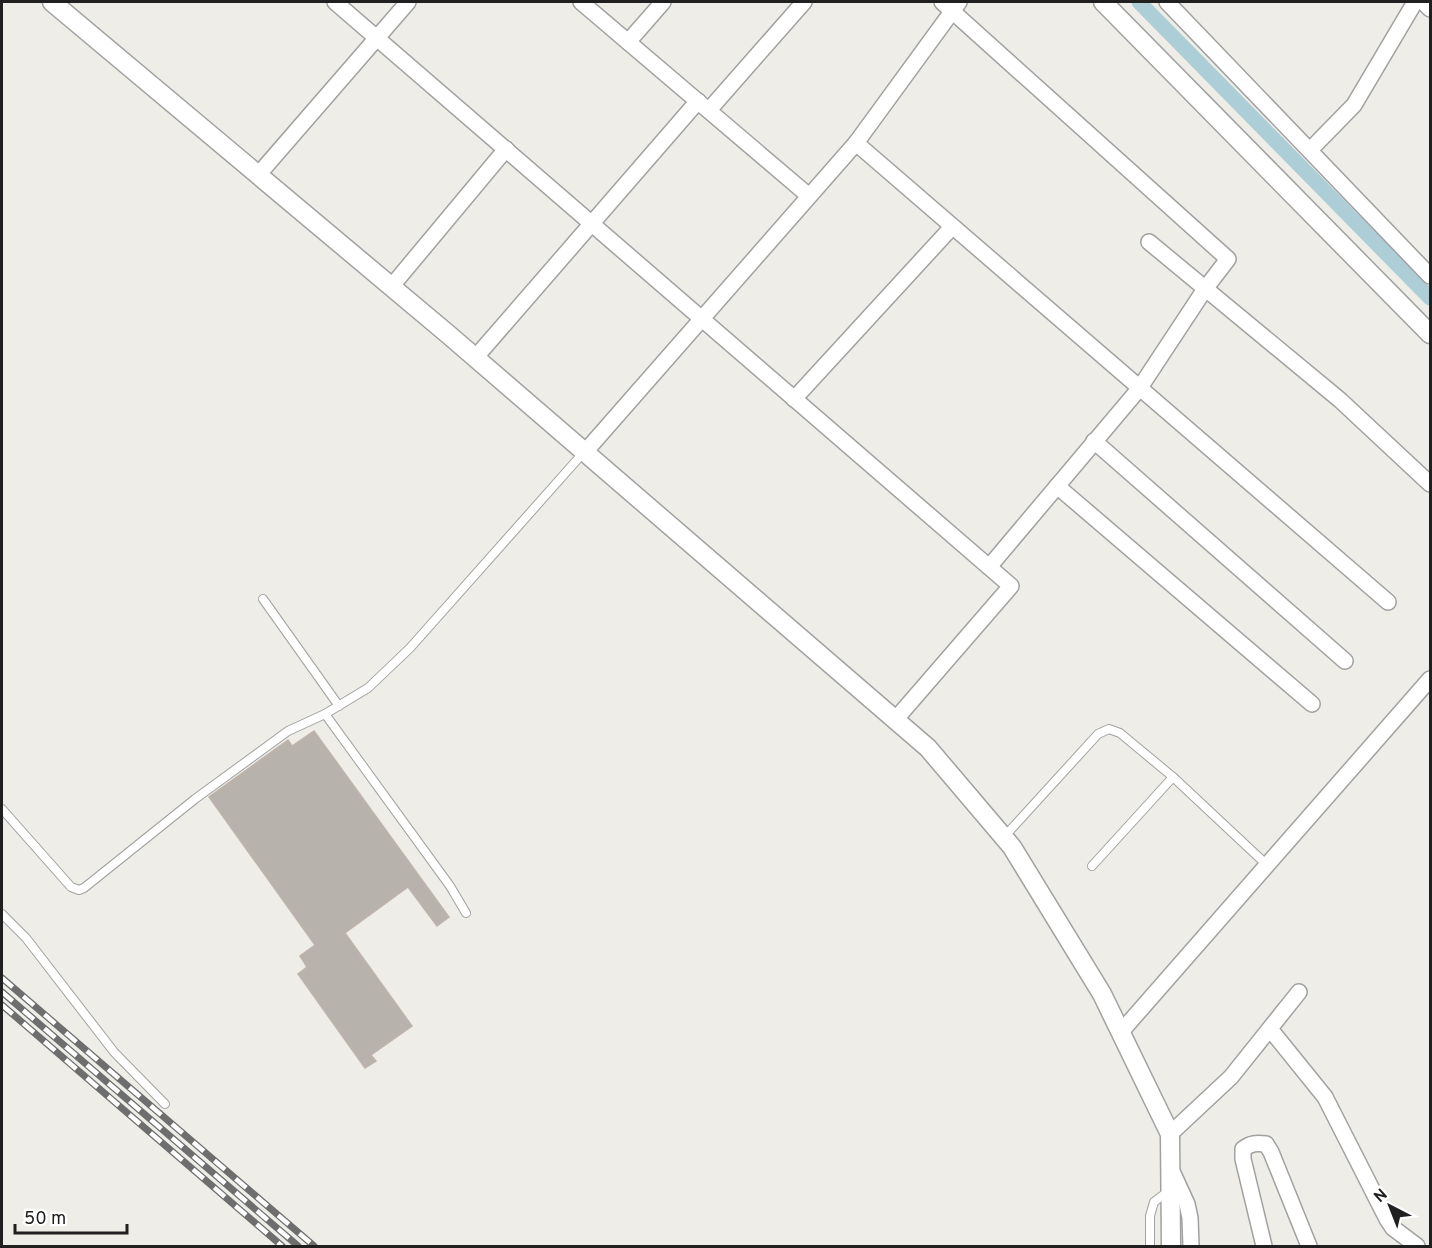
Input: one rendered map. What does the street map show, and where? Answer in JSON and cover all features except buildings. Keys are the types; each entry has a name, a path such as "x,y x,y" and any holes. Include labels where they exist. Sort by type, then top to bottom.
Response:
{"street":[{"path":"53,2 475,358 928,748 1012,848 1102,994 1170,1134 1171,1246"},
{"path":"335,2 1011,586 895,720"},
{"path":"258,175 408,2"},
{"path":"581,2 810,196"},
{"path":"628,42 663,2"},
{"path":"475,358 592,223 804,2"},
{"path":"1103,2 1431,334"},
{"path":"1167,2 1430,275"},
{"path":"1311,150 1354,105 1415,2"},
{"path":"1424,2 1431,9"},
{"path":"585,452 856,143 951,4 1228,259 1205,289 1139,389 989,567"},
{"path":"856,143 1388,602"},
{"path":"391,287 506,149"},
{"path":"794,399 952,227"},
{"path":"1149,242 1340,400 1431,484"},
{"path":"1094,441 1345,661"},
{"path":"1057,486 1312,704"},
{"path":"1120,1033 1431,679"},
{"path":"1170,1134 1231,1077 1299,992"},
{"path":"1270,1029 1325,1096 1387,1219 1394,1228 1416,1246"},
{"path":"1264,1246 1243,1159 1243,1149 1250,1144 1257,1143 1266,1144 1309,1246"},
{"path":"1171,1168 1187,1204 1191,1246"}],"lane":[{"path":"2,809 70,887 79,890 288,731 325,714 368,688 411,648 585,452"},
{"path":"263,599 339,705"},
{"path":"325,714 450,886 466,913"},
{"path":"1004,838 1098,734 1109,729 1120,733 1173,777 1267,865"},
{"path":"1092,866 1173,777"},
{"path":"2,915 26,938 114,1052 165,1104"},
{"path":"1150,1246 1150,1216 1154,1202 1171,1198"}],"waterway":[{"path":"1139,2 1430,298"}],"railway":[{"path":"2,978 314,1246"},
{"path":"2,992 298,1246"},
{"path":"2,1005 282,1246"}]}
